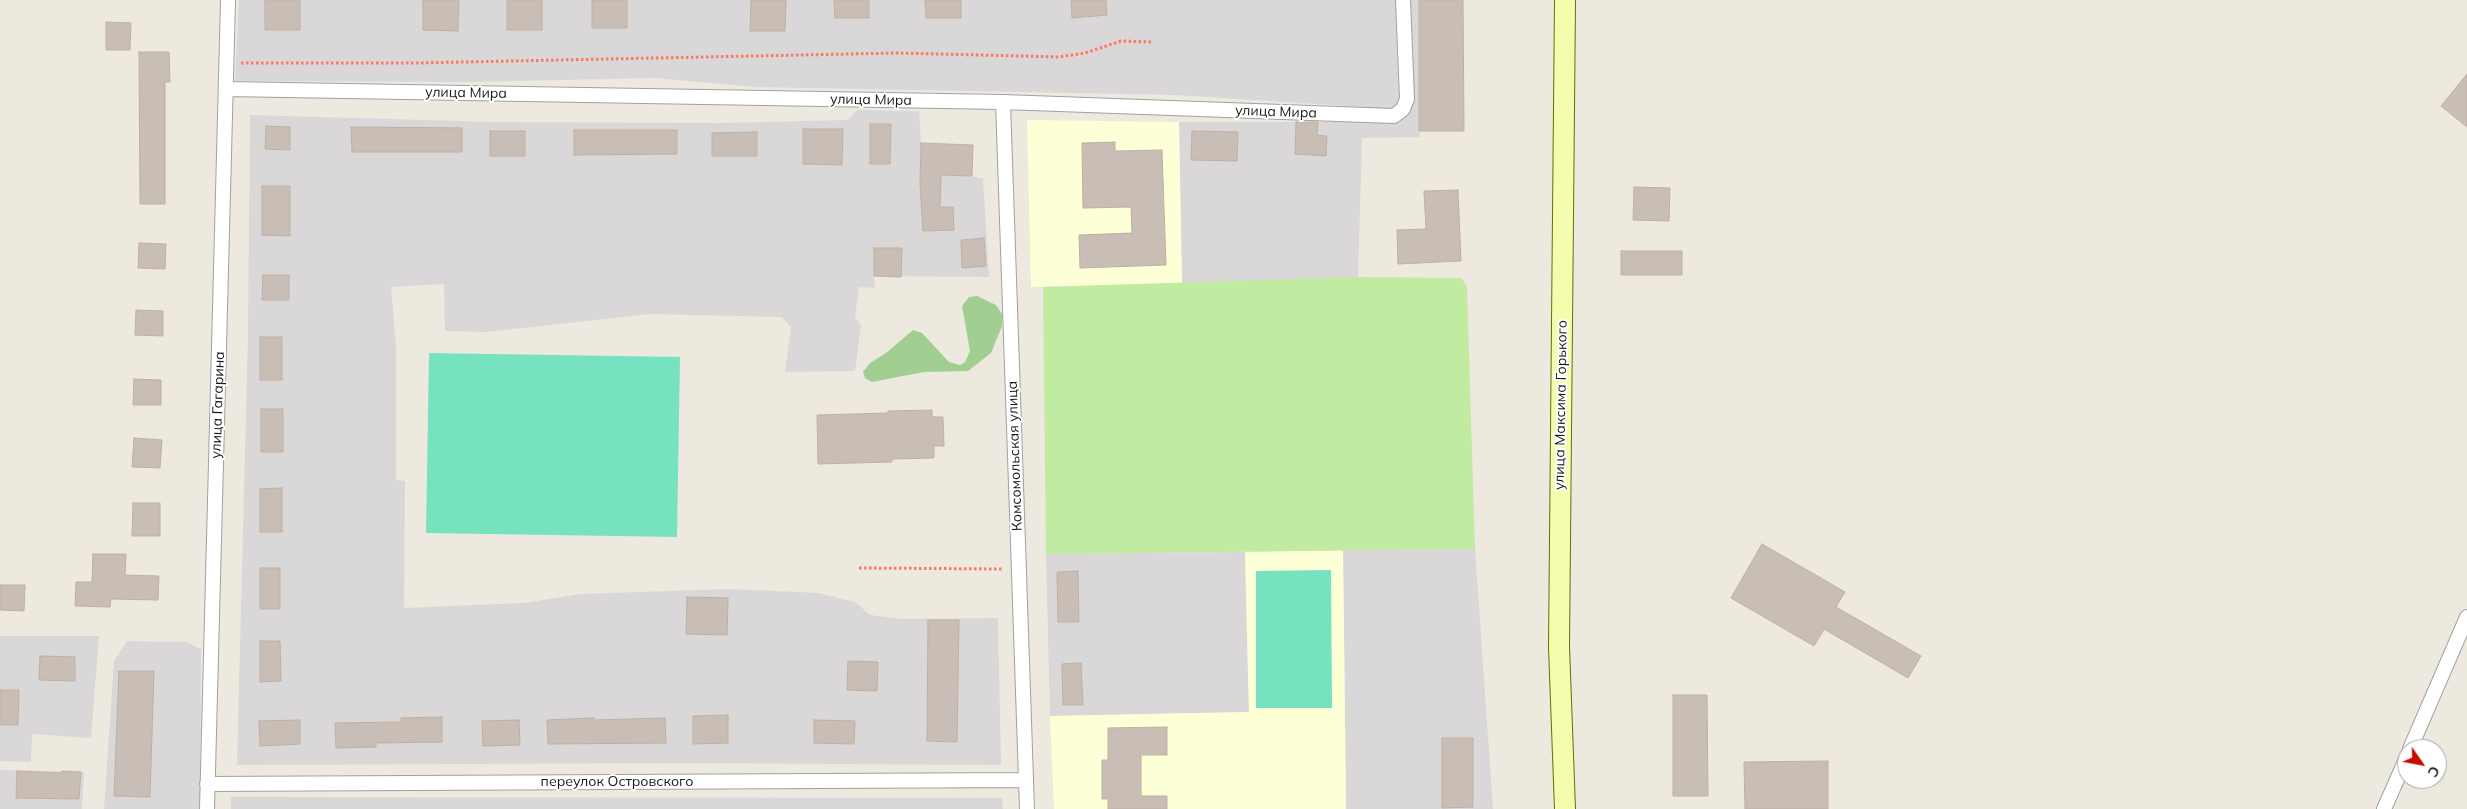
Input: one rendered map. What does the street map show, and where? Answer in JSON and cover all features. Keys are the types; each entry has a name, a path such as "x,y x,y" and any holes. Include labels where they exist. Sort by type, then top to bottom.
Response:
{"main road":[{"name":"улица Максима Горького","path":"1565,0 1559,646 1565,809"}],"street":[{"name":"улица Гагарина","path":"207,809 228,0"},
{"name":"улица Мира","path":"226,89 1003,102 1394,116 1403,109 1407,100 1403,0"},
{"name":"Комсомольская улица","path":"1003,102 1027,809"},
{"path":"2414,739 2467,618"},
{"name":"переулок Островского","path":"208,784 1026,780"},
{"path":"2384,809 2397,780"}],"path":[{"path":"227,63 415,64 898,53 1059,56 1085,53 1121,42 1154,42"},
{"path":"859,568 1019,569"}],"shaded area":[{"path":"239,0 1463,0 1464,131 1420,131 1419,137 1362,138 1358,277 1182,284 1179,122 1362,122 1364,107 1175,95 755,87 654,78 467,82 235,81"},
{"path":"857,110 919,111 921,143 920,184 941,185 941,175 972,176 983,179 989,277 874,276 875,288 859,287 855,317 861,325 855,371 785,372 791,327 782,317 650,314 486,332 445,331 444,284 391,287 396,348 396,480 405,481 404,608 524,603 580,594 729,589 819,593 855,602 870,615 902,619 998,618 1001,765 685,763 237,765 248,334 250,115 494,122 721,123 848,120"},
{"path":"1027,120 1179,122 1182,284 1031,287"},
{"path":"1475,549 1493,809 1346,809 1343,550"},
{"path":"1343,550 1346,809 1054,809 1050,716 1249,712 1245,552"},
{"path":"1245,552 1249,712 1050,716 1046,554"},
{"path":"0,636 99,636 91,738 32,734 31,762 0,761"},
{"path":"127,641 186,642 201,649 200,809 104,809 114,661"},
{"path":"0,770 84,772 82,809 0,809"},
{"path":"231,797 1002,798 1003,809 231,809"}],"green space":[{"path":"1358,277 1462,278 1467,287 1475,549 1046,554 1043,287"},
{"path":"977,296 996,305 1002,314 1002,326 991,353 968,371 924,372 872,382 865,378 863,372 870,363 886,353 913,330 922,333 949,362 960,365 965,362 970,351 962,306 969,297"},
{"path":"429,353 680,357 677,537 426,533"},
{"path":"1331,570 1332,708 1256,708 1256,571"}],"building":[{"path":"265,0 300,0 300,30 265,30"},
{"path":"423,0 459,0 458,31 423,30"},
{"path":"507,0 542,0 542,30 507,30"},
{"path":"592,0 627,0 627,28 592,28"},
{"path":"751,0 786,0 785,31 750,31"},
{"path":"834,0 869,0 869,18 835,18"},
{"path":"925,0 961,0 961,18 926,18"},
{"path":"1071,0 1106,0 1107,15 1072,18"},
{"path":"1419,0 1463,0 1464,131 1419,131"},
{"path":"106,22 131,23 130,50 106,50"},
{"path":"139,52 169,52 170,82 165,82 165,204 140,204"},
{"path":"2467,74 2467,127 2441,106"},
{"path":"1296,122 1318,122 1317,135 1327,136 1326,156 1295,154"},
{"path":"870,124 891,124 890,164 870,164"},
{"path":"266,126 290,127 290,150 265,149"},
{"path":"351,127 462,128 462,152 352,152"},
{"path":"803,129 843,129 842,165 803,164"},
{"path":"574,130 677,130 677,154 574,155"},
{"path":"490,131 525,131 525,156 490,156"},
{"path":"1192,131 1238,132 1237,161 1191,160"},
{"path":"757,132 757,156 712,156 712,133"},
{"path":"1115,142 1115,151 1162,150 1166,265 1080,268 1079,235 1132,233 1131,207 1083,208 1082,143"},
{"path":"921,143 973,145 972,176 941,175 940,207 953,207 954,230 923,231 920,184"},
{"path":"262,186 290,186 290,236 262,235"},
{"path":"1634,187 1670,188 1669,221 1633,220"},
{"path":"1458,190 1461,261 1398,264 1397,230 1426,229 1424,191"},
{"path":"984,238 986,266 962,268 961,240"},
{"path":"139,243 166,244 165,269 138,268"},
{"path":"874,248 902,248 901,277 874,276"},
{"path":"1621,251 1682,251 1682,275 1621,275"},
{"path":"263,275 289,275 289,300 262,300"},
{"path":"136,310 163,311 163,336 135,335"},
{"path":"260,337 282,337 282,380 260,380"},
{"path":"134,379 161,380 161,405 133,405"},
{"path":"261,409 283,409 283,452 261,452"},
{"path":"932,410 932,417 943,417 944,446 934,446 934,458 892,459 892,462 818,464 817,415"},
{"path":"134,438 162,440 160,468 132,467"},
{"path":"282,488 282,532 260,532 260,489"},
{"path":"133,503 160,503 160,536 132,536"},
{"path":"1762,544 1845,592 1836,607 1921,656 1908,678 1824,629 1814,646 1731,598"},
{"path":"93,554 126,554 125,575 159,576 158,600 111,599 110,607 75,606 76,582 92,582"},
{"path":"260,568 280,568 280,609 260,609"},
{"path":"1078,571 1079,622 1058,622 1057,572"},
{"path":"0,585 25,585 24,611 0,610"},
{"path":"687,597 728,598 727,635 686,634"},
{"path":"928,620 959,620 957,742 927,741"},
{"path":"260,641 280,641 281,681 260,682"},
{"path":"40,656 75,657 75,681 39,680"},
{"path":"848,661 878,662 877,691 847,690"},
{"path":"1081,663 1083,705 1063,705 1062,664"},
{"path":"119,671 154,671 150,797 114,796"},
{"path":"0,690 19,690 18,725 0,725"},
{"path":"1673,695 1707,695 1708,796 1673,796"},
{"path":"728,715 728,743 693,744 693,716"},
{"path":"442,717 442,742 376,743 376,747 336,748 335,723 401,722 401,718"},
{"path":"594,718 594,720 665,718 666,743 548,744 547,720"},
{"path":"300,720 300,744 260,746 259,721"},
{"path":"519,720 520,745 483,746 482,721"},
{"path":"814,720 855,721 854,744 814,743"},
{"path":"1167,727 1167,755 1141,755 1141,796 1167,796 1167,809 1108,809 1108,799 1102,799 1102,760 1108,760 1108,728"},
{"path":"1442,738 1473,738 1473,807 1442,808"},
{"path":"1828,761 1828,809 1745,809 1744,762"},
{"path":"17,771 81,772 79,799 16,798"}]}
